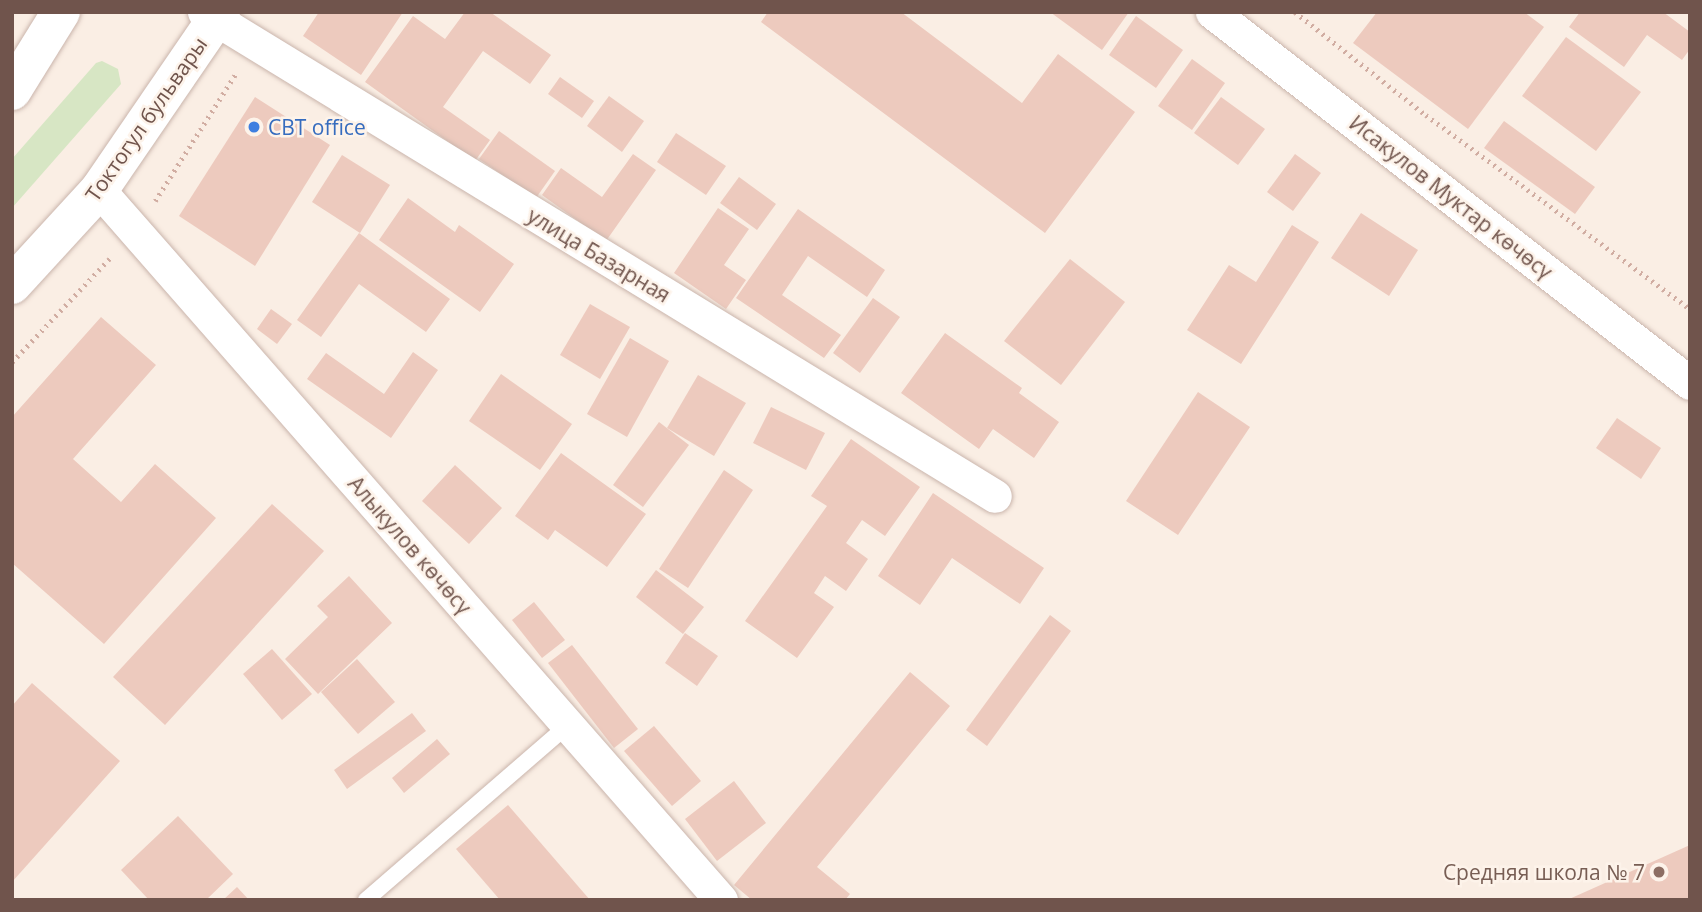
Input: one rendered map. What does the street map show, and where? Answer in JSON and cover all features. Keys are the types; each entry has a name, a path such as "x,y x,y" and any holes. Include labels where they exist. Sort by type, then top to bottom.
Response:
{"street":[{"path":"12,91 61,12"},
{"name":"Исакулов Муктар көчөсү","path":"1212,12 1690,383"},
{"name":"Токтогул бульвары","path":"12,285 99,190 214,15"},
{"name":"улица Базарная","path":"214,15 995,496"},
{"name":"Алыкулов көчөсү","path":"99,190 721,900"}],"lane":[{"path":"366,900 568,725"}],"path":[{"path":"1294,12 1426,116 1690,309"}],"green space":[{"path":"102,61 118,69 121,84 12,208 12,159 96,63"}],"building":[{"path":"319,12 403,12 361,75 303,36"},
{"path":"465,12 490,12 551,55 530,84 483,51 443,107 490,140 475,161 365,82 413,16 445,39"},
{"path":"768,12 901,12 1022,103 1058,54 1135,112 1045,233 761,22"},
{"path":"1050,12 1129,12 1102,50"},
{"path":"1377,12 1524,12 1544,27 1468,129 1353,43"},
{"path":"1580,12 1663,12 1690,32 1690,49 1682,60 1647,35 1624,67 1569,27"},
{"path":"1136,16 1183,50 1156,88 1109,55"},
{"path":"1566,37 1641,92 1596,151 1522,96"},
{"path":"1192,59 1225,83 1192,130 1158,106"},
{"path":"560,77 594,101 582,118 548,94"},
{"path":"609,96 644,121 622,152 587,126"},
{"path":"255,97 330,145 255,266 179,216"},
{"path":"1221,97 1265,129 1238,165 1194,133"},
{"path":"1504,121 1595,187 1575,214 1484,148"},
{"path":"499,131 555,171 536,198 479,159"},
{"path":"676,133 726,166 706,195 657,162"},
{"path":"633,154 656,170 606,241 542,195 561,168 602,197"},
{"path":"1295,154 1321,173 1293,211 1267,192"},
{"path":"342,155 390,185 360,233 312,202"},
{"path":"739,177 776,204 757,230 720,203"},
{"path":"408,198 455,232 459,225 514,264 480,312 379,240"},
{"path":"718,208 749,229 724,265 746,280 726,309 674,273"},
{"path":"798,209 885,270 867,297 808,256 782,295 841,335 824,358 736,298"},
{"path":"1361,213 1418,250 1389,296 1331,258"},
{"path":"1292,225 1319,242 1241,364 1187,330 1229,265 1256,282"},
{"path":"359,233 450,299 426,332 359,284 321,337 297,320"},
{"path":"1070,259 1125,302 1061,385 1004,341"},
{"path":"873,298 900,317 860,373 833,353"},
{"path":"590,304 630,327 600,379 560,355"},
{"path":"271,309 292,324 277,344 257,329"},
{"path":"101,317 156,365 73,459 121,502 155,464 216,518 104,644 12,563 12,417"},
{"path":"945,333 1022,388 1019,393 1059,422 1034,458 993,429 979,449 901,393"},
{"path":"630,338 669,361 627,437 587,414"},
{"path":"413,352 438,370 391,438 307,379 326,353 384,394"},
{"path":"501,374 572,424 540,470 469,421"},
{"path":"698,375 746,403 714,456 667,428"},
{"path":"1198,392 1250,427 1178,535 1126,501"},
{"path":"771,407 825,433 806,470 753,443"},
{"path":"1617,418 1661,448 1641,479 1596,448"},
{"path":"659,422 689,445 643,507 613,485"},
{"path":"851,439 920,487 885,536 862,520 846,543 868,559 846,591 825,576 814,593 834,607 797,658 745,621 827,506 811,496"},
{"path":"561,453 646,514 607,567 555,530 548,540 515,516"},
{"path":"455,465 502,508 469,544 422,501"},
{"path":"724,470 753,490 688,588 659,569"},
{"path":"933,493 1044,568 1020,604 952,558 920,605 878,576"},
{"path":"272,504 324,551 165,725 113,677"},
{"path":"656,570 704,607 683,634 636,597"},
{"path":"349,576 392,623 318,694 285,659 328,617 317,606"},
{"path":"534,602 565,640 542,658 512,620"},
{"path":"1050,615 1071,631 987,746 966,730"},
{"path":"685,633 718,656 697,686 665,663"},
{"path":"572,645 638,729 614,748 548,663"},
{"path":"272,649 312,694 282,720 243,674"},
{"path":"357,659 395,702 358,734 321,692"},
{"path":"910,672 950,706 817,867 850,894 845,900 752,900 734,885"},
{"path":"32,683 120,761 12,882 12,706"},
{"path":"412,713 426,731 347,789 334,770"},
{"path":"654,726 701,781 672,806 624,751"},
{"path":"437,739 450,754 404,793 392,778"},
{"path":"734,781 766,823 717,861 685,819"},
{"path":"508,805 590,900 500,900 456,849"},
{"path":"178,816 233,874 206,900 149,900 121,870"},
{"name":"Средняя школа № 7","path":"1690,845 1690,900 1567,900"},
{"path":"237,887 249,900 223,900"}],"place":[{"name":"CBT office","path":"254,127"},
{"name":"Средняя школа № 7","path":"1659,872"}]}
